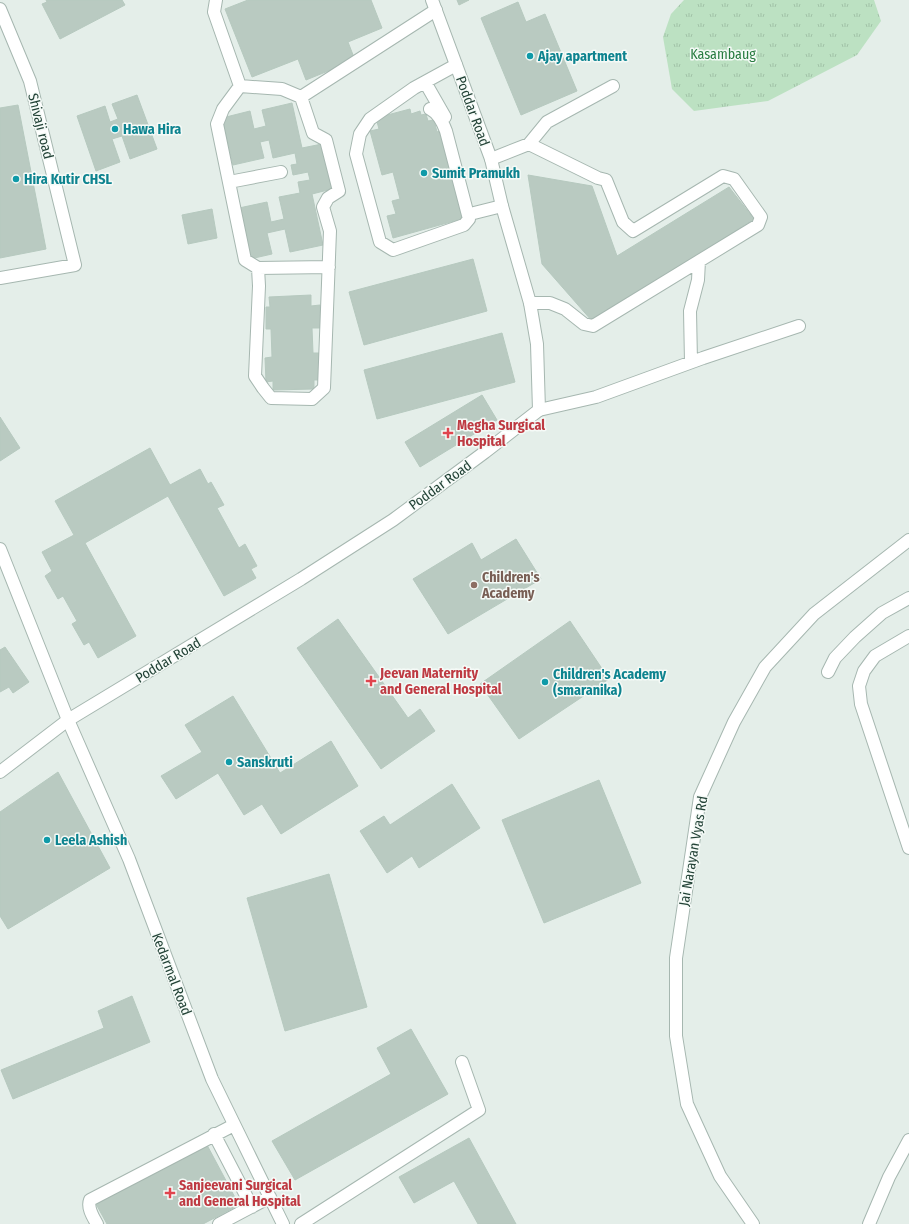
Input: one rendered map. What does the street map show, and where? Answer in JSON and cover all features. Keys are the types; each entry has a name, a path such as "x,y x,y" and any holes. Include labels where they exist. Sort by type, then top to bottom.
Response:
{"street":[{"path":"216,0 214,12 240,86"},
{"path":"301,97 434,5"},
{"name":"Poddar Road","path":"0,772 68,720 295,583 386,524 485,452 539,410 537,344 530,303 502,206 491,159 434,5"},
{"name":"Shivaji road","path":"0,9 30,82 75,265 0,278"},
{"path":"430,109 435,111 443,123 469,219 464,225 393,250 380,242 356,154 360,134 370,119 414,88 456,65"},
{"path":"390,259 472,229 475,223 474,213 450,126 424,82"},
{"path":"240,86 282,89 301,97 313,133 326,140 339,191 328,198 323,207 330,231 324,388 312,399 272,398 255,376 259,286 258,268"},
{"path":"240,86 223,109 218,124 244,260 258,268 328,267"},
{"path":"491,159 529,144 548,122 613,86"},
{"path":"529,144 598,178 606,180 622,222 633,231 723,176 734,179 761,217 758,225 593,326 584,324 565,309 550,303 530,303"},
{"path":"229,182 281,172"},
{"path":"474,213 502,206"},
{"path":"691,362 690,311 698,280 699,261"},
{"path":"539,410 596,398 691,362 799,326"},
{"name":"Jai Narayan Vyas Rd","path":"753,1224 720,1176 687,1104 676,1036 676,958 700,797 734,722 765,667 814,614 909,540"},
{"name":"Kedarmal Road","path":"0,549 68,720 129,859 212,1079 283,1224"},
{"path":"828,672 835,658 855,637 882,614 909,598"},
{"path":"909,636 875,656 864,671 859,686 861,704 909,848"},
{"path":"301,1224 479,1110 462,1062"},
{"path":"97,1224 90,1209 90,1200 214,1134 234,1125"},
{"path":"214,1134 252,1207"},
{"path":"869,1224 889,1178 909,1140"},
{"path":"233,1171 252,1161"},
{"path":"219,1224 270,1197"}],"green space":[{"name":"Kasambaug","path":"684,0 874,0 881,21 857,55 768,101 694,111 672,89 663,37 671,14"}],"building":[{"path":"46,0 122,0 125,5 60,39 42,4 47,2"},
{"path":"248,0 371,0 382,28 348,42 355,60 306,80 298,59 252,77 225,9"},
{"path":"457,0 469,0 459,5"},
{"name":"Ajay apartment","path":"518,2 526,22 545,14 577,91 521,115 481,18"},
{"name":"Hawa Hira","path":"137,95 157,149 130,159 122,136 112,139 120,162 96,171 77,116 105,106 110,122 118,119 112,104"},
{"path":"292,103 302,148 322,144 332,189 312,194 323,245 290,252 285,229 267,233 272,254 250,259 239,208 267,202 271,222 284,219 279,197 300,193 298,182 310,180 308,172 293,175 291,165 297,164 295,153 273,158 269,140 260,142 264,158 233,165 222,118 250,111 254,129 266,126 262,110"},
{"name":"Hira Kutir CHSL","path":"18,105 46,249 0,258 0,108"},
{"name":"Sumit Pramukh","path":"410,109 411,114 420,111 421,115 426,114 428,121 434,120 437,132 442,130 465,218 393,238 387,216 396,214 392,201 400,199 393,172 382,175 370,131 379,129 376,118"},
{"path":"528,175 592,186 617,256 729,187 754,219 592,321 542,264"},
{"path":"212,209 217,238 188,244 182,215"},
{"path":"473,259 487,311 364,345 349,292"},
{"path":"311,295 311,306 320,305 321,328 312,328 313,353 321,353 321,380 314,380 314,389 273,390 273,381 266,382 265,358 272,357 271,329 266,329 266,307 270,307 269,297"},
{"path":"502,333 515,382 377,419 364,370"},
{"path":"482,395 497,420 420,467 405,442"},
{"path":"0,417 20,448 0,461"},
{"path":"150,448 170,485 200,469 208,484 211,482 224,505 217,508 239,548 245,544 257,566 251,569 256,578 224,596 168,496 85,543 136,636 98,658 89,642 84,645 72,624 77,621 63,596 58,599 45,576 52,571 42,552 74,535 55,501"},
{"name":"Children's Academy","path":"516,539 541,579 448,634 413,579 472,543 481,560"},
{"path":"338,619 408,718 420,709 435,731 381,769 297,648"},
{"name":"Children's Academy (smaranika)","path":"570,621 609,679 519,739 480,684"},
{"path":"5,647 29,682 13,693 9,687 0,692 0,650"},
{"name":"Sanskruti","path":"233,696 280,773 331,741 358,786 281,834 262,804 244,815 218,773 176,799 161,776 202,752 185,725"},
{"name":"Leela Ashish","path":"58,772 110,868 8,929 0,916 0,812"},
{"path":"599,780 641,883 544,923 502,820"},
{"path":"452,784 480,828 419,868 412,856 387,873 360,831 384,816 390,825"},
{"path":"329,874 367,1007 285,1031 247,898"},
{"path":"132,996 150,1042 13,1099 1,1070 104,1028 98,1011"},
{"path":"411,1029 448,1094 295,1180 272,1141 391,1074 377,1048"},
{"path":"469,1138 516,1224 478,1224 454,1181 414,1203 399,1177"},
{"path":"207,1145 239,1205 203,1224 107,1224 96,1204"}],"place":[{"name":"Ajay apartment","path":"530,56"},
{"name":"Hawa Hira","path":"115,129"},
{"name":"Sumit Pramukh","path":"424,173"},
{"name":"Hira Kutir CHSL","path":"16,179"},
{"name":"Megha Surgical Hospital","path":"448,433"},
{"name":"Children's Academy","path":"474,585"},
{"name":"Jeevan Maternity and General Hospital","path":"371,681"},
{"name":"Children's Academy (smaranika)","path":"545,682"},
{"name":"Sanskruti","path":"229,762"},
{"name":"Leela Ashish","path":"47,840"},
{"name":"Sanjeevani Surgical and General Hospital","path":"170,1193"}]}
